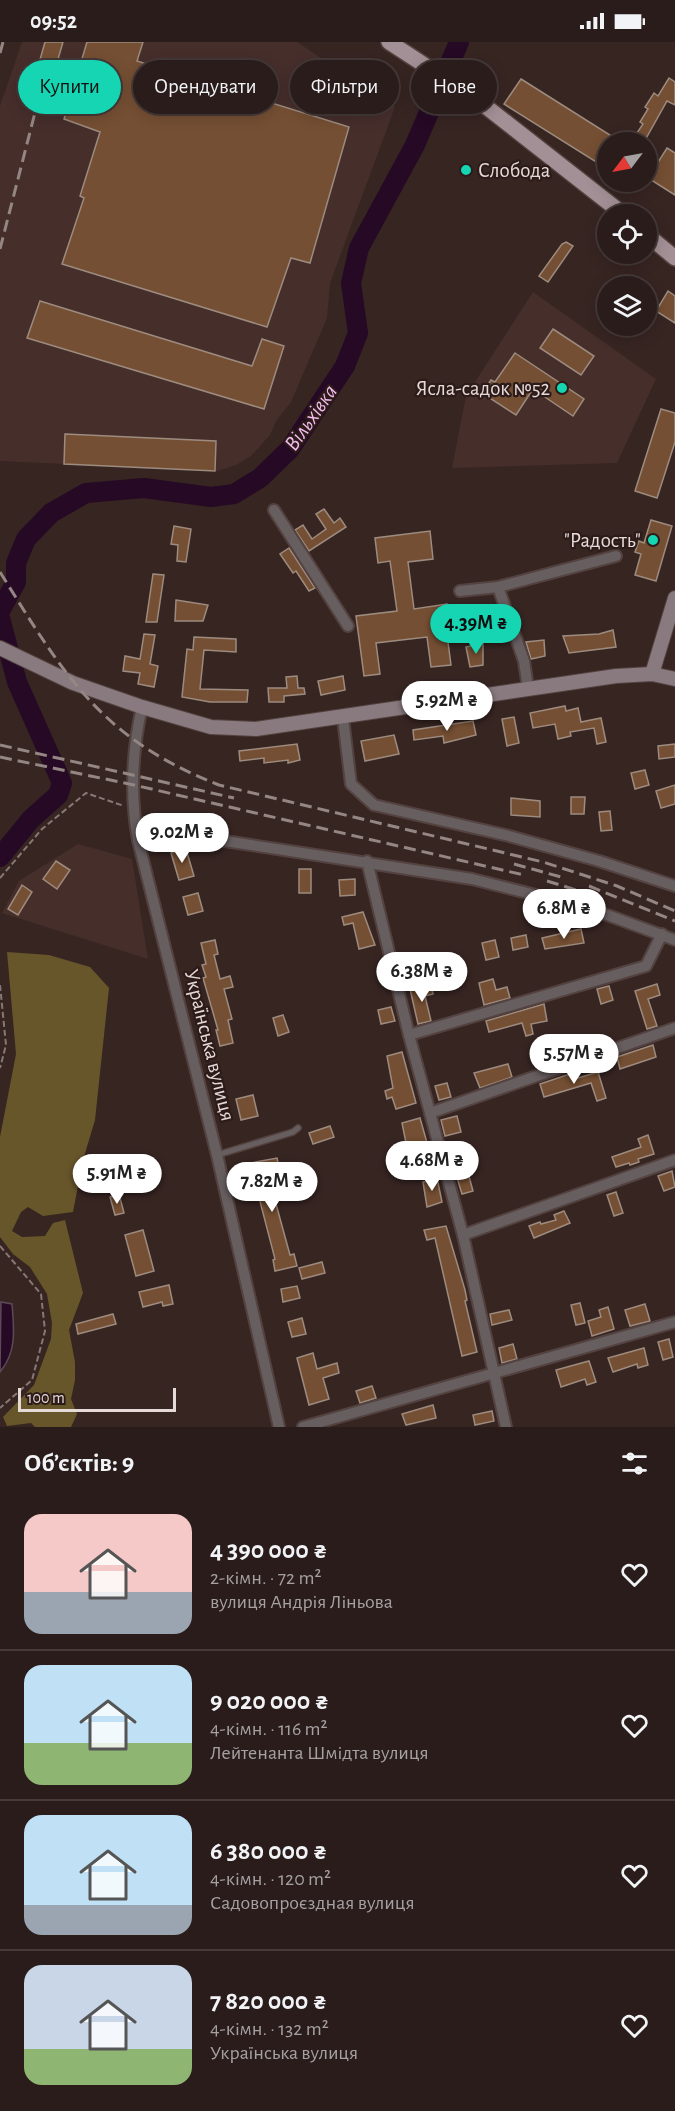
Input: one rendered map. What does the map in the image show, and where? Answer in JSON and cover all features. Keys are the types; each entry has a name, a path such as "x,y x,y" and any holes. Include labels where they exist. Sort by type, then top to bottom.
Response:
{"main road":[{"path":"389,42 475,98 609,204"},
{"path":"657,243 675,258"}],"street":[{"path":"274,510 348,626"},
{"path":"460,591 498,587 616,556"},
{"path":"498,587 524,661 528,688"},
{"path":"652,674 675,598"},
{"path":"0,648 32,661 73,683 142,707 211,727 256,729 343,718 528,688 652,674 675,678"},
{"name":"Українська вулиця","path":"142,707 134,742 132,809 217,1155 279,1427"},
{"path":"343,718 351,784 374,805 531,842 651,876 675,886"},
{"path":"138,840 225,841 367,861 472,879 591,909 675,940"},
{"path":"367,861 409,1035 463,1235 506,1427"},
{"path":"409,1035 646,966 662,934"},
{"path":"430,1113 675,1028"},
{"path":"463,1235 675,1161"},
{"path":"303,1427 675,1322"}],"lane":[{"path":"217,1155 293,1132 298,1128"}],"path":[{"path":"0,878 42,829 86,793 126,807"},
{"path":"0,985 6,1045 0,1068"},
{"path":"0,1246 41,1294 45,1331 32,1380 0,1408"}],"shaded area":[{"path":"22,42 297,42 324,60 290,60 290,114 392,114 330,283 327,318 291,402 276,421 270,435 251,456 238,464 218,471 0,461 0,106"},
{"name":"Ясла-садок №52","path":"533,292 656,379 617,463 452,468 466,396"},
{"path":"49,795 54,803 41,813 25,837 0,865 0,847"},
{"path":"78,844 132,859 148,959 2,913 19,881"},
{"path":"7,952 49,955 90,967 109,988 95,1120 83,1160 73,1212 43,1216 28,1207 21,1212 12,1231 22,1237 45,1236 53,1223 65,1220 83,1293 69,1330 75,1362 75,1380 71,1399 77,1414 71,1427 35,1427 31,1423 7,1426 3,1417 34,1385 51,1339 52,1323 47,1294 30,1267 13,1254 0,1237 0,1137 16,1054"},
{"path":"1,1302 12,1304 14,1331 12,1348 0,1372"}],"building":[{"path":"45,42 63,42 58,60 40,60"},
{"path":"87,42 143,42 137,60 133,60 133,114 278,114 278,105 290,109 290,114 307,114 349,127 310,263 291,258 267,327 62,264 84,198 80,196 100,132 64,119 65,114 121,114 121,60 82,60"},
{"path":"669,78 675,82 675,105 667,101 650,132 638,132 643,124 640,122 648,109 645,107 654,93 658,96"},
{"path":"521,79 605,132 597,132 597,162 504,104"},
{"path":"667,148 675,153 675,195 657,184 657,164"},
{"path":"566,242 573,246 548,282 539,276 562,244"},
{"path":"668,291 675,296 675,323 657,312"},
{"path":"40,301 252,366 262,339 284,346 264,409 27,338"},
{"path":"553,329 594,356 581,375 540,348"},
{"path":"515,353 584,399 573,416 533,389 516,415 482,393 491,380 495,382"},
{"path":"661,409 675,413 675,442 657,498 635,491"},
{"path":"65,434 216,441 215,471 64,464"},
{"path":"324,509 334,523 340,518 346,527 309,551 295,530 303,525 312,539 326,529 316,514"},
{"path":"651,520 672,526 656,581 635,575 641,554 635,552 639,541 644,543"},
{"path":"174,526 191,529 186,562 177,561 178,545 171,544"},
{"path":"430,531 433,559 408,562 414,609 447,604 449,620 460,619 463,640 448,642 451,665 431,667 427,637 376,643 380,674 364,676 356,616 397,611 390,561 378,563 375,538"},
{"path":"289,548 315,588 309,591 296,571 293,573 280,554"},
{"path":"153,574 164,575 157,622 146,622"},
{"path":"176,600 208,605 203,621 175,621"},
{"path":"613,630 616,647 569,653 563,636 599,634"},
{"path":"144,634 155,635 150,664 158,666 154,687 138,684 140,673 123,671 125,656 140,659"},
{"path":"194,637 236,639 236,652 204,650 200,689 248,690 247,702 210,702 182,697 187,649 193,650"},
{"path":"544,640 545,656 531,659 526,642"},
{"path":"483,643 483,665 470,667 466,647"},
{"path":"297,676 298,688 304,688 305,694 284,696 284,702 269,702 268,688 287,688 286,677"},
{"path":"343,676 345,690 321,695 318,681"},
{"path":"565,706 566,711 578,708 581,722 601,718 606,742 597,744 594,728 570,732 571,736 558,739 555,724 533,728 530,713"},
{"path":"514,717 519,743 507,746 502,719"},
{"path":"473,721 476,735 444,743 443,736 414,740 413,730"},
{"path":"394,735 399,754 365,761 361,741"},
{"path":"297,744 300,760 288,763 288,760 264,763 264,758 240,761 239,751"},
{"path":"675,744 675,757 659,759 658,746"},
{"path":"645,770 649,785 635,789 631,773"},
{"path":"675,785 675,804 661,808 656,791"},
{"path":"571,797 585,797 584,814 571,814"},
{"path":"511,798 540,801 540,817 511,815"},
{"path":"610,811 612,830 601,831 599,812"},
{"path":"186,849 194,876 179,880 171,853"},
{"path":"56,861 70,870 57,889 43,879"},
{"path":"299,869 311,869 311,893 299,893"},
{"path":"355,879 355,895 340,896 339,880"},
{"path":"22,885 32,892 18,915 8,909"},
{"path":"198,893 203,911 188,915 183,897"},
{"path":"363,912 375,945 359,949 353,923 344,925 342,917"},
{"path":"581,929 584,943 545,949 542,938"},
{"path":"526,935 528,947 513,950 511,938"},
{"path":"215,940 218,954 214,955 220,979 230,976 233,987 224,989 232,1019 228,1020 233,1043 220,1046 216,1030 218,1030 203,978 206,977 202,965 206,964 201,943"},
{"path":"495,940 499,957 486,960 482,943"},
{"path":"493,979 496,990 507,987 510,998 484,1005 479,983"},
{"path":"657,984 660,995 648,999 657,1026 647,1029 635,991"},
{"path":"431,985 433,994 425,996 431,1021 418,1024 410,989"},
{"path":"609,986 613,1000 601,1004 597,989"},
{"path":"544,1004 547,1021 531,1024 533,1034 526,1036 522,1023 489,1032 486,1021"},
{"path":"391,1007 395,1021 381,1024 378,1010"},
{"path":"283,1015 289,1032 278,1036 273,1018"},
{"path":"653,1045 656,1057 620,1069 617,1057"},
{"path":"402,1052 416,1103 396,1109 392,1097 387,1099 385,1091 393,1088 387,1056"},
{"path":"508,1064 512,1077 480,1088 474,1073"},
{"path":"576,1072 578,1078 598,1072 606,1098 597,1101 591,1083 544,1097 540,1084"},
{"path":"447,1083 451,1097 439,1100 435,1086"},
{"path":"253,1095 258,1116 241,1120 236,1099"},
{"path":"457,1116 461,1132 445,1136 441,1120"},
{"path":"420,1118 431,1157 410,1163 402,1123"},
{"path":"330,1126 334,1137 313,1144 309,1133"},
{"path":"648,1135 654,1154 638,1159 639,1162 616,1167 612,1157 641,1147 638,1139"},
{"path":"277,1158 279,1167 271,1169 277,1192 273,1193 290,1255 294,1254 297,1266 275,1271 273,1260 275,1259 250,1163"},
{"path":"464,1158 473,1191 462,1194 452,1161"},
{"path":"672,1171 675,1187 664,1191 658,1176"},
{"path":"437,1178 442,1202 427,1207 423,1182"},
{"path":"616,1192 623,1213 614,1216 607,1195"},
{"path":"119,1194 124,1213 115,1215 110,1197"},
{"path":"564,1211 570,1223 534,1238 529,1226 556,1220 554,1215"},
{"path":"446,1226 465,1290 467,1300 465,1301 477,1352 462,1356 435,1238 427,1240 424,1230"},
{"path":"143,1230 154,1271 136,1276 125,1235"},
{"path":"322,1262 325,1273 302,1279 299,1268"},
{"path":"169,1285 173,1304 163,1306 162,1302 143,1307 139,1292"},
{"path":"297,1286 300,1298 283,1302 281,1289"},
{"path":"580,1303 585,1323 576,1325 571,1305"},
{"path":"645,1304 650,1321 630,1326 625,1310"},
{"path":"608,1307 614,1329 592,1336 588,1321 601,1317 599,1310"},
{"path":"509,1310 512,1320 492,1325 490,1314"},
{"path":"113,1314 116,1324 78,1334 76,1324"},
{"path":"302,1318 306,1334 292,1337 288,1322"},
{"path":"669,1339 673,1357 663,1360 658,1342"},
{"path":"513,1344 517,1359 502,1363 499,1348"},
{"path":"644,1348 648,1365 638,1368 637,1364 613,1372 608,1358"},
{"path":"313,1353 317,1369 337,1363 339,1373 323,1378 329,1399 309,1405 297,1358"},
{"path":"589,1361 596,1382 587,1385 585,1379 561,1387 556,1370"},
{"path":"372,1386 376,1398 360,1403 356,1391"},
{"path":"433,1405 436,1418 406,1425 402,1414"},
{"path":"492,1411 494,1421 475,1425 473,1415"}],"waterway":[{"name":"Вільхівка","path":"0,611 16,582 16,563 26,539 51,513 86,493 144,488 211,497 234,494 260,478 290,449 345,366 358,333 351,283 359,248 415,145 459,42"},
{"name":"Вільхівка","path":"0,618 17,682 62,783 58,795 31,819 0,857"}],"railway":[{"path":"0,53 3,42"},
{"path":"0,249 35,114"},
{"path":"0,572 66,673 89,700 115,725 144,747 178,767 219,785 543,862 617,886 675,911"},
{"path":"0,745 234,798"},
{"path":"0,757 134,785 524,875"},
{"path":"514,864 561,877"},
{"path":"547,881 599,897"},
{"path":"589,886 675,921"}],"place":[{"name":"Слобода","path":"466,170"},
{"name":"Ясла-садок №52","path":"562,388"},
{"name":"\"Радость\"","path":"653,540"}]}
